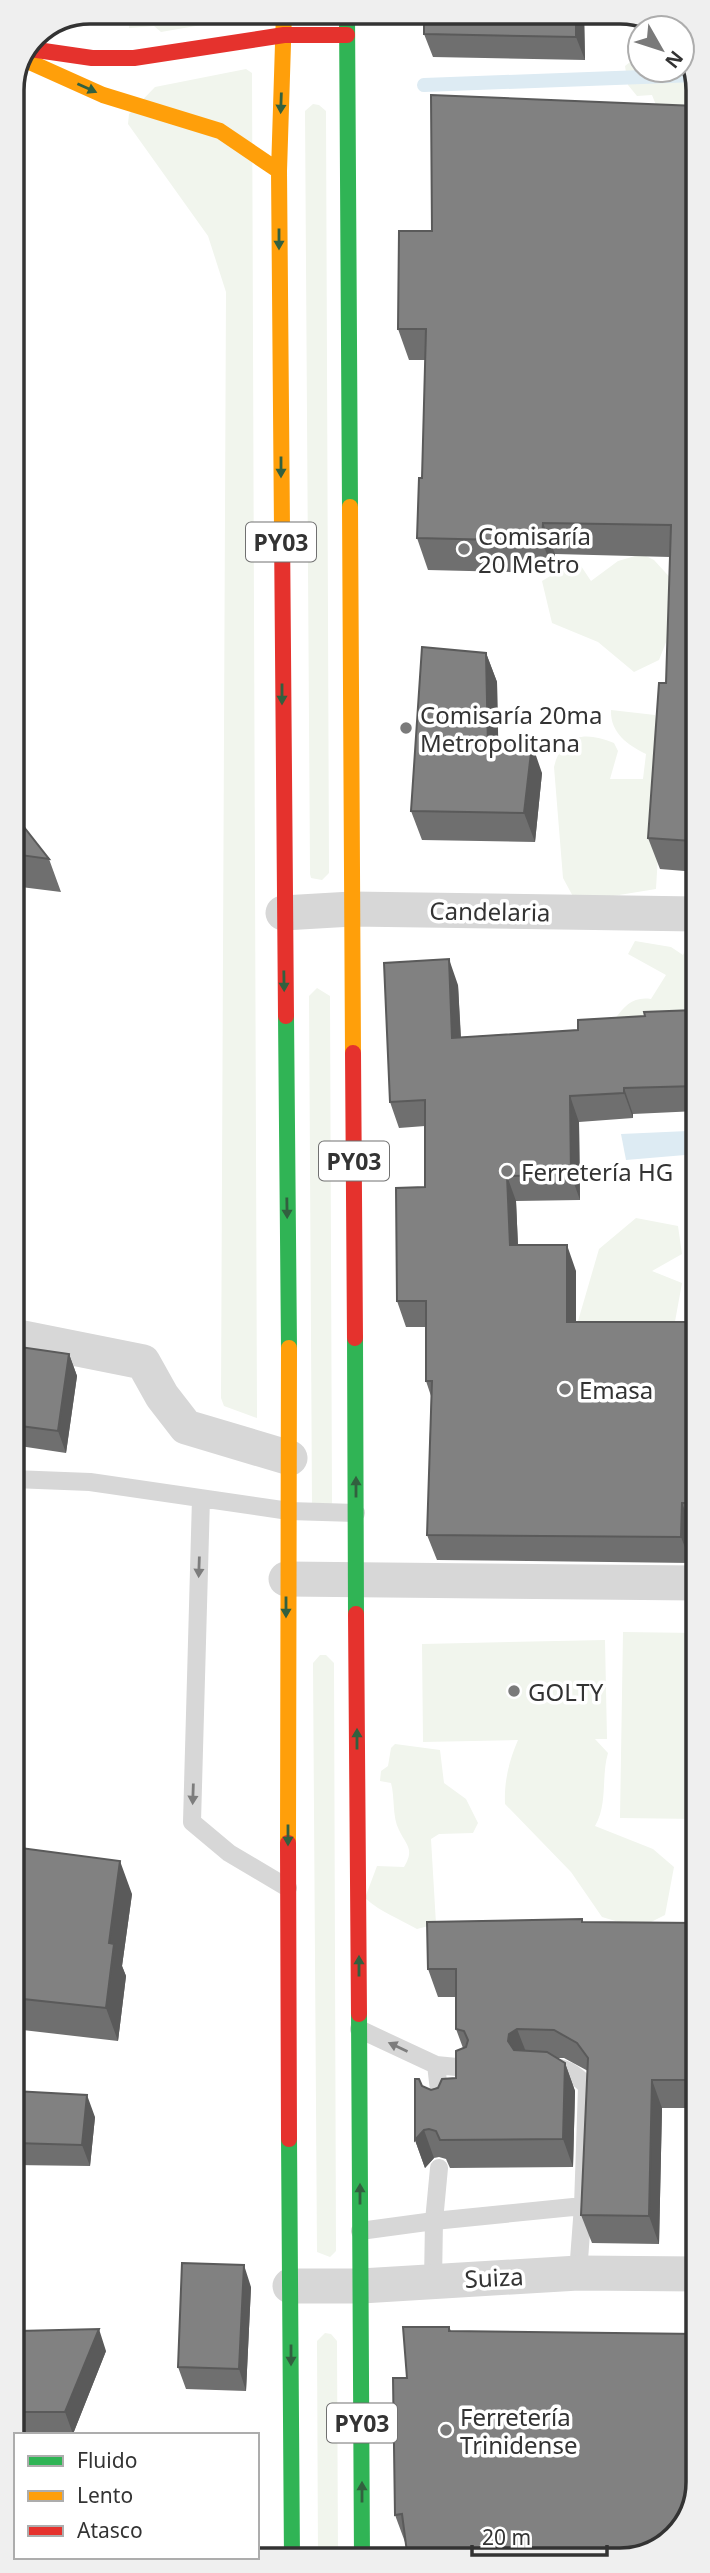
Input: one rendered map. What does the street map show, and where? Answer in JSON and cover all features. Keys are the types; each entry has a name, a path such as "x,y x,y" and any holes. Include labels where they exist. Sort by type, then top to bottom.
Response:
{"main road":[{"name":"PY03","path":"284,24 279,171 283,912 290,1458 286,1578 292,2548"},
{"name":"PY03","path":"347,24 362,2548"},
{"path":"39,50 92,58 134,58 284,35 347,35"},
{"path":"31,63 103,95 220,131 279,171"}],"street":[{"name":"Candelaria","path":"283,912 352,909 686,914"},
{"path":"24,1338 143,1362 162,1396 186,1427 290,1458"},
{"path":"286,1578 686,1583"},
{"name":"Suiza","path":"290,2286 361,2286 578,2273 686,2274"}],"lane":[{"path":"24,1479 90,1482 289,1511 356,1513"},
{"path":"201,1498 192,1822 229,1853 289,1888"},
{"path":"359,2029 436,2065 467,2068"},
{"path":"436,2065 441,2107"},
{"path":"529,2068 557,2066 576,2074 587,2086 578,2273"},
{"path":"433,2281 434,2221 439,2168"},
{"path":"360,2231 583,2206"}],"shaded area":[{"path":"129,24 206,24 161,32 154,26 129,28"},
{"path":"246,69 252,73 257,1418 224,1406 221,1398 226,292 208,236 128,124 129,114 155,87"},
{"path":"685,84 686,124 660,115 652,95 637,96 628,85"},
{"path":"313,104 326,111 329,873 322,880 311,878 310,874 305,111"},
{"path":"642,554 654,560 685,594 659,660 634,672 598,642 552,623 542,581 565,567 581,566 591,581 618,561"},
{"path":"611,710 655,715 664,752 656,889 576,902 563,878 554,767 558,756 569,742 576,738 594,737 614,743 618,751 610,779 643,779 646,754 621,737 613,725"},
{"path":"635,941 671,947 683,955 686,948 686,1006 679,1015 612,1023 633,1001 651,999 666,975 628,954"},
{"path":"317,988 330,996 332,1504 312,1505 309,996"},
{"path":"686,1131 686,1155 626,1160 621,1134"},
{"path":"636,1218 678,1226 682,1254 652,1271 682,1283 674,1327 576,1328 599,1249"},
{"path":"623,1632 686,1633 686,1819 620,1818"},
{"path":"605,1640 607,1739 595,1739 608,1753 602,1809 595,1826 653,1849 674,1867 665,1915 639,1928 602,1917 571,1872 505,1804 508,1771 518,1740 423,1742 422,1644"},
{"path":"320,1655 326,1655 334,1663 336,2251 330,2257 317,2252 313,1663"},
{"path":"395,1744 440,1750 444,1783 466,1799 478,1823 473,1833 439,1834 431,1839 436,1924 417,1929 384,1912 365,1898 377,1866 404,1867 409,1856 408,1847 395,1819 391,1783 380,1781 381,1771 388,1766 391,1748"},
{"path":"325,2333 331,2334 337,2341 338,2548 318,2548 317,2341"}],"building":[{"path":"424,25 576,25 576,37 424,34"},
{"path":"431,95 686,106 686,841 648,838 659,683 666,683 671,525 543,523 542,541 417,538 419,478 422,478 426,329 398,329 399,231 432,231"},
{"path":"422,647 486,653 488,747 532,744 524,813 411,811"},
{"path":"24,827 49,859 24,856"},
{"path":"449,959 452,1038 578,1030 578,1020 686,1010 686,1086 624,1088 624,1093 570,1096 571,1175 507,1176 510,1245 567,1245 567,1322 686,1322 686,1503 682,1503 681,1537 427,1535 432,1381 426,1381 426,1301 397,1301 396,1188 425,1187 425,1100 390,1102 384,963"},
{"path":"24,1348 69,1354 58,1431 24,1426"},
{"path":"24,1848 120,1861 109,1943 114,1944 106,2008 24,1999"},
{"path":"582,1919 582,1922 686,1923 686,2080 652,2080 649,2216 581,2215 588,2058 577,2043 554,2030 517,2029 509,2034 508,2041 514,2050 547,2052 565,2063 563,2139 440,2140 436,2131 429,2129 424,2130 415,2140 415,2079 419,2079 422,2086 431,2090 438,2088 442,2079 456,2078 456,2051 466,2047 468,2040 464,2031 456,2029 456,1969 428,1969 427,1922"},
{"path":"24,2092 87,2095 82,2145 24,2143"},
{"path":"182,2263 244,2265 239,2369 178,2367"},
{"path":"403,2327 449,2327 449,2331 686,2334 686,2482 677,2515 663,2532 652,2540 632,2547 406,2548 402,2514 395,2515 393,2378 407,2378"},
{"path":"99,2329 65,2412 24,2412 24,2331"}],"waterway":[{"path":"424,85 626,78"}],"traffic: fast":[{"path":"347,24 350,507"},
{"path":"286,1016 289,1348"},
{"path":"355,1338 356,1614"},
{"path":"359,2014 362,2548"},
{"path":"289,2139 292,2548"}],"traffic: slow":[{"path":"282,530 279,171 284,24"},
{"path":"31,63 103,95 220,131 279,171"},
{"path":"350,507 353,1053"},
{"path":"288,1843 289,1348"}],"traffic: jam":[{"path":"39,50 92,58 134,58 284,35 347,35"},
{"path":"282,530 286,1016"},
{"path":"353,1053 355,1338"},
{"path":"356,1614 359,2014"},
{"path":"288,1843 289,2139"}],"place":[{"name":"Comisaría 20 Metro","path":"464,549"},
{"name":"Comisaría 20ma Metropolitana","path":"406,728"},
{"name":"Ferretería HG","path":"507,1171"},
{"name":"Emasa","path":"565,1389"},
{"name":"GOLTY","path":"514,1691"},
{"name":"Ferretería Trinidense","path":"446,2430"}]}
